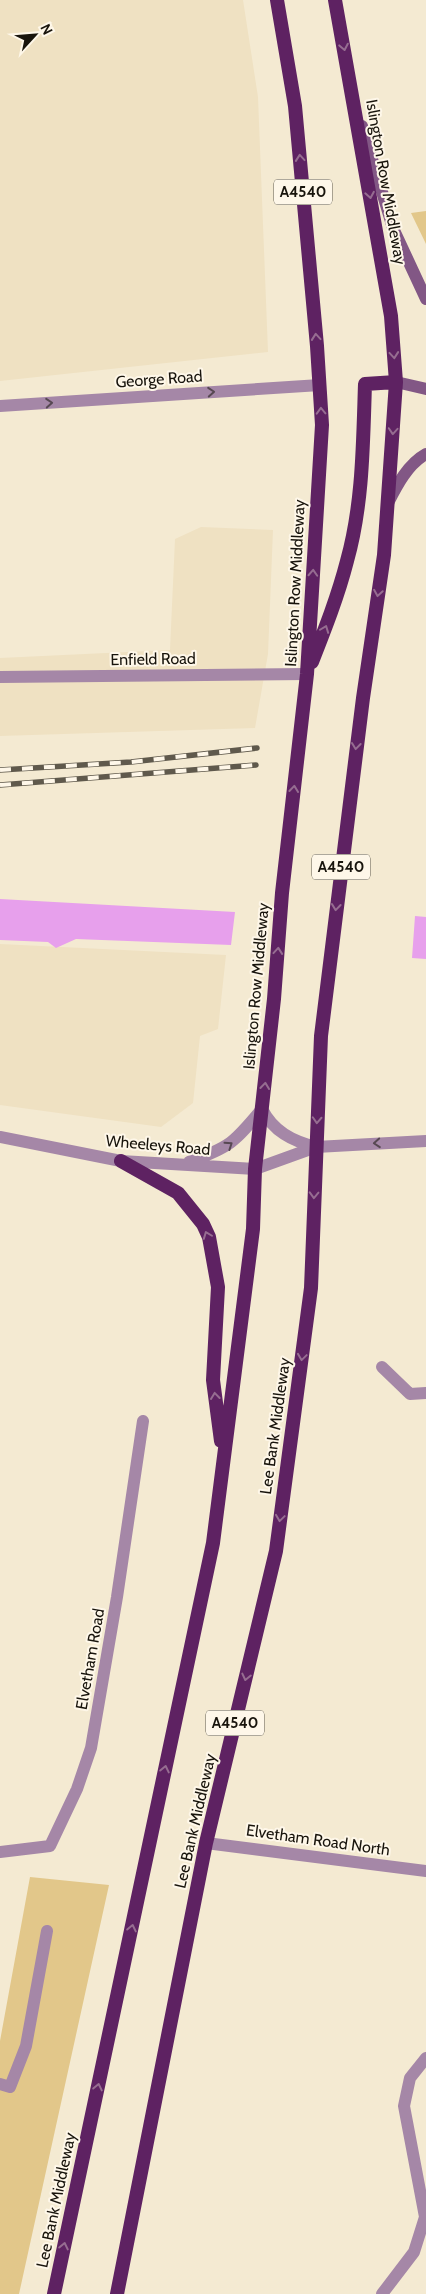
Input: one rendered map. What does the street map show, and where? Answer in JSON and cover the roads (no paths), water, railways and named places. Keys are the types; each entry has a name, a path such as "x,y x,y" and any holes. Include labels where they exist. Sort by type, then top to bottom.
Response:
{"highway":[{"name":"Islington Row Middleway","path":"255,1169 282,893 307,674 322,425 295,106 277,0"},
{"name":"Islington Row Middleway","path":"316,1147 323,1017 362,698 384,555 396,382 391,316 335,0"},
{"path":"307,674 330,615 348,560 360,485 365,384 396,382"},
{"name":"Lee Bank Middleway","path":"117,2294 206,1844 276,1550 311,1288 316,1147"},
{"path":"121,1162 178,1193 203,1224 209,1237 218,1287 213,1380 223,1462"},
{"name":"Lee Bank Middleway","path":"54,2294 213,1543 253,1229 255,1169"}],"main road":[{"path":"353,95 393,228 426,299"},
{"path":"396,382 426,389"},
{"path":"387,504 400,480 426,454"}],"street":[{"name":"George Road","path":"0,406 320,385"},
{"name":"Enfield Road","path":"0,677 307,674"},
{"path":"185,1164 222,1150 236,1140 262,1109 268,1122 280,1132 298,1142 316,1147"},
{"name":"Wheeleys Road","path":"0,1137 121,1162 255,1169"},
{"path":"255,1169 316,1147 426,1141"},
{"path":"382,1367 410,1394 426,1392"},
{"name":"Elvetham Road","path":"0,1852 50,1846 77,1789 91,1748 117,1597 143,1421"},
{"name":"Elvetham Road North","path":"206,1844 227,1844 426,1872"},
{"path":"0,2084 10,2087 26,2046 47,1931"},
{"path":"382,2294 414,2252 425,2217 404,2106 410,2078 426,2058"}],"railway":[{"path":"0,770 131,762 257,748"},
{"path":"0,785 256,765"}]}
